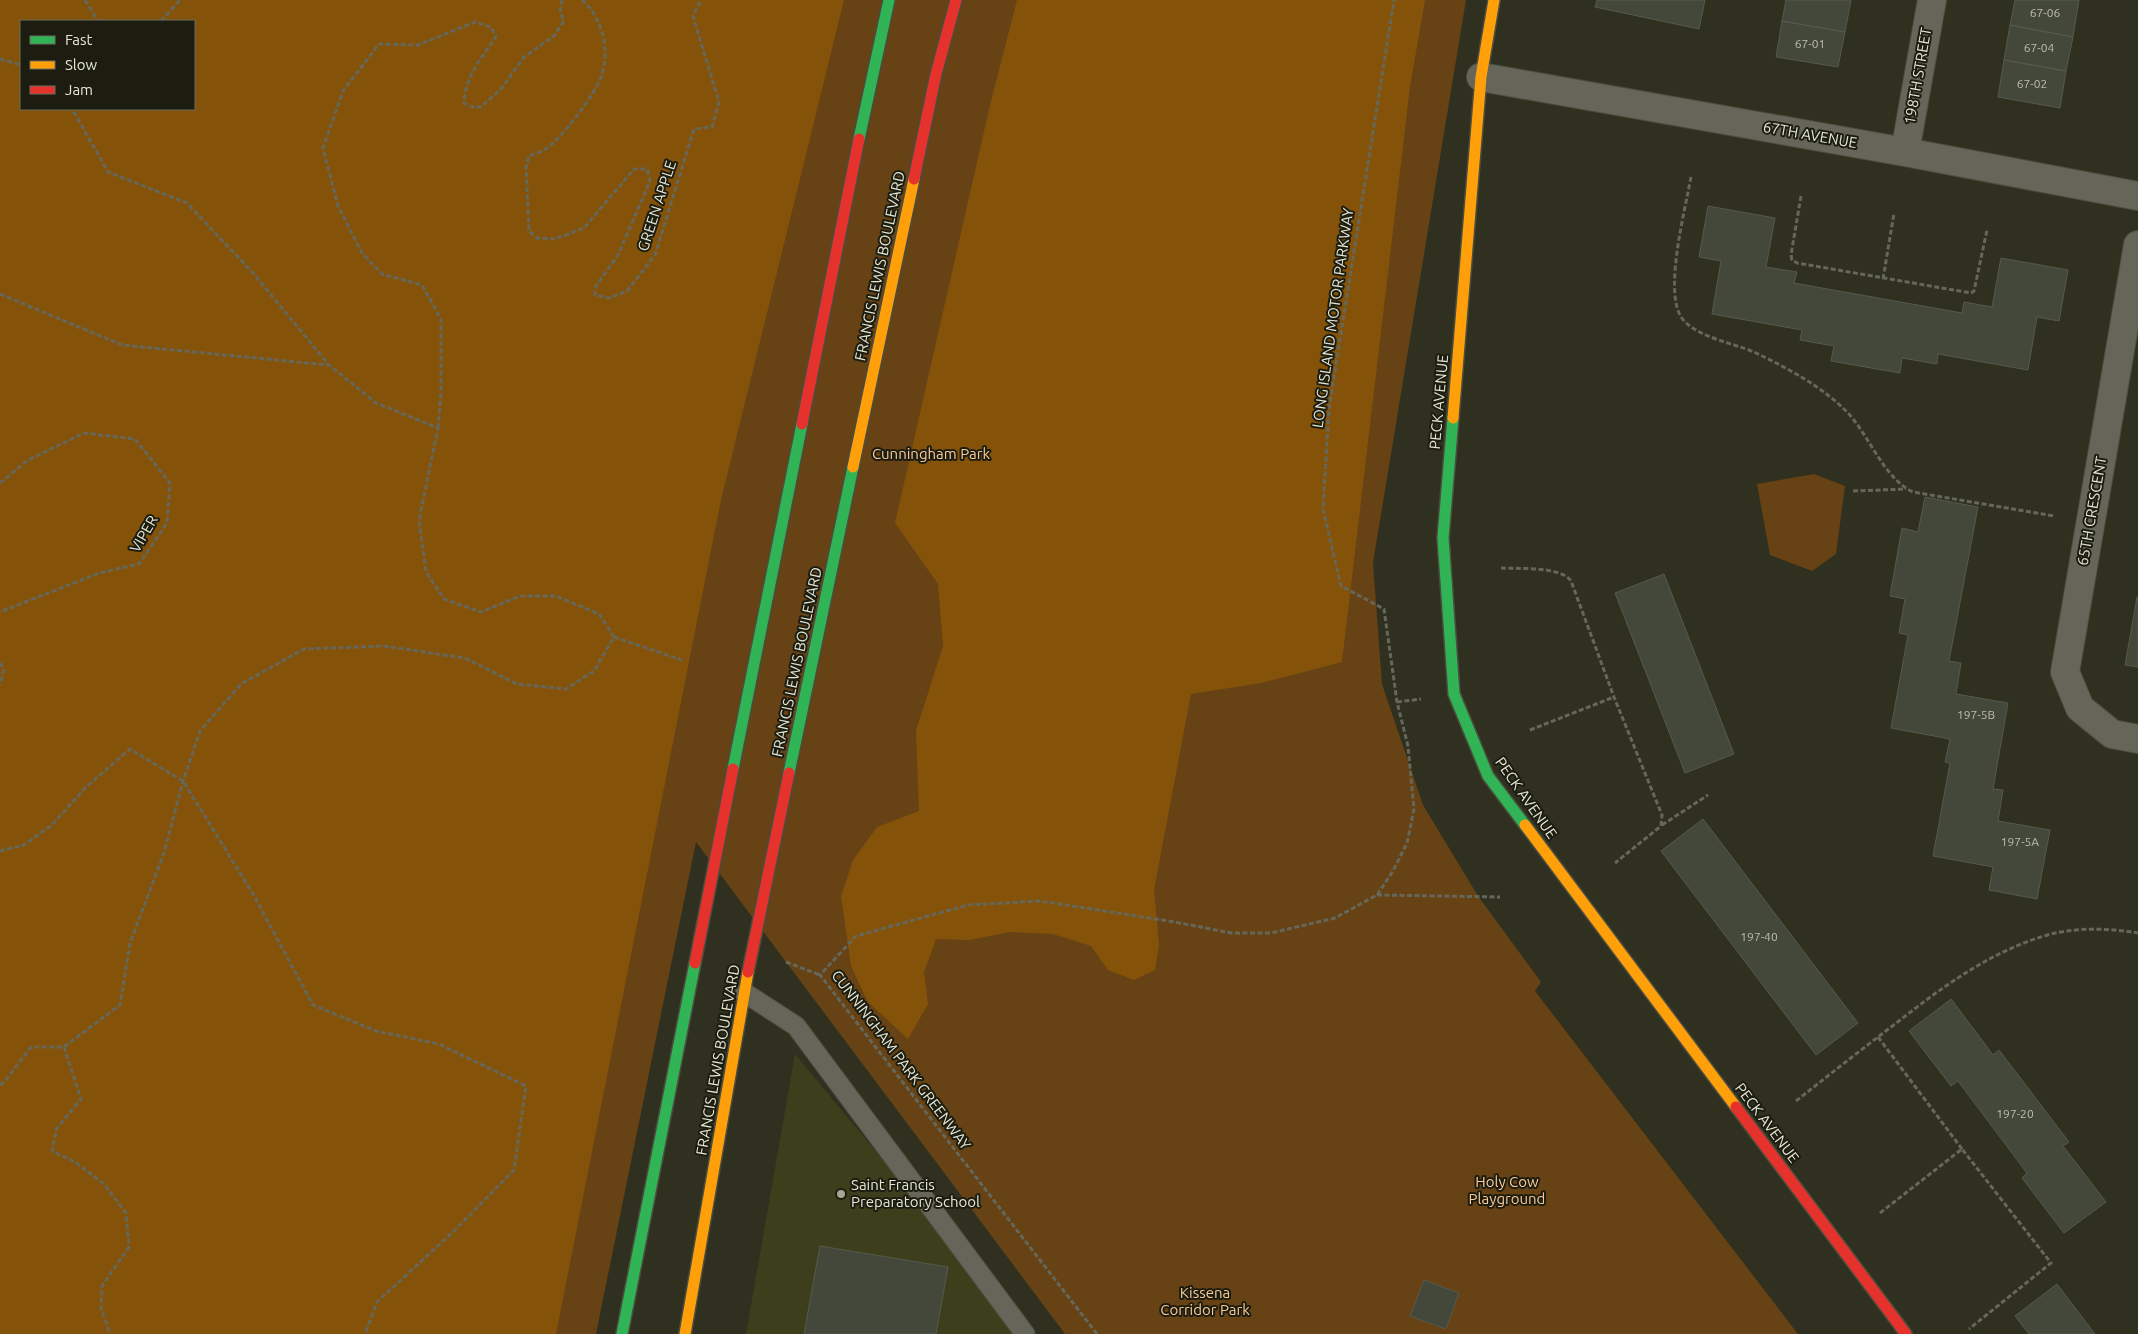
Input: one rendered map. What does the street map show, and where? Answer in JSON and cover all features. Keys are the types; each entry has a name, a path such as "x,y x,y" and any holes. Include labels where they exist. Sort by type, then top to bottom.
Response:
{"main road":[{"path":"622,1334 734,762 889,0"},
{"name":"FRANCIS LEWIS BOULEVARD","path":"685,1334 756,929 934,84 956,0"},
{"name":"PECK AVENUE","path":"1494,0 1481,77 1443,538 1454,694 1488,776 1906,1334"}],"street":[{"name":"198TH STREET","path":"1905,152 1932,0"},
{"name":"67TH AVENUE","path":"1481,77 1905,152 2138,196"},
{"name":"65TH CRESCENT","path":"2138,245 2065,672 2080,708 2112,734 2138,739"}],"lane":[{"path":"745,993 796,1026 1025,1334"}],"path":[{"path":"85,0 97,20"},
{"path":"162,20 180,0"},
{"path":"562,0 560,12 564,21 554,36 524,57 501,89 481,107 472,107 464,103 464,89 474,68 496,37 491,27 475,22 418,45 379,44 343,91 323,148 338,206 362,253 382,274 422,285 441,318 441,394 438,428 419,520 426,572 444,598 480,612 520,596 556,596 599,614 614,638 682,660"},
{"name":"GREEN APPLE","path":"582,0 591,8 600,26 606,50 602,76 579,113 547,148 529,156 526,168 529,231 537,238 555,239 584,228 634,168 647,169 650,181 618,255 596,286 595,295 609,298 627,291 655,255 694,130 712,127 719,102 693,16 701,0"},
{"name":"LONG ISLAND MOTOR PARKWAY","path":"1394,0 1329,409 1323,509 1340,586 1384,609 1397,702"},
{"path":"0,59 20,65"},
{"path":"71,110 108,172 187,203 253,273 329,365 376,403 438,428"},
{"path":"1691,177 1676,263 1675,290 1680,315 1686,323 1697,331 1754,352 1816,386 1848,413 1895,479 1907,489 1913,492 2054,516"},
{"path":"1801,196 1792,260 1797,263 1884,279 1971,293 1974,291 1987,230"},
{"path":"1884,279 1894,213"},
{"path":"0,294 122,345 329,365"},
{"name":"VIPER","path":"0,483 28,460 84,433 136,439 170,483 167,523 139,564 99,572 0,612"},
{"path":"1853,491 1907,489"},
{"path":"1501,568 1552,571 1568,576 1662,815 1662,826"},
{"path":"0,1085 30,1047 64,1047 120,1006 130,944 164,853 183,781 200,731 241,684 304,649 384,646 465,658 517,684 566,689 594,671 614,638"},
{"path":"0,663 4,669 0,685"},
{"path":"1530,730 1614,697"},
{"name":"CUNNINGHAM PARK GREENWAY","path":"1097,1334 820,975 856,936 968,905 1040,902 1175,922 1231,933 1271,933 1335,918 1377,895 1393,871 1406,843 1414,809 1408,746 1397,702"},
{"path":"0,851 24,845 52,825 85,788 130,749 183,781 253,894 313,1005 376,1031 440,1044 526,1086 514,1170 455,1230 377,1302 365,1334"},
{"path":"1615,863 1662,826 1708,795"},
{"path":"1377,895 1500,897"},
{"path":"1796,1100 1932,996 1985,960 2046,935 2082,930 2118,930 2138,933"},
{"path":"1878,1037 2051,1263 1969,1329"},
{"path":"64,1047 81,1099 56,1128 52,1150 75,1162 104,1184 126,1213 129,1247 102,1286 102,1308 110,1334"},
{"path":"1880,1212 1962,1149"}],"shaded area":[{"name":"Saint Francis Preparatory School","path":"795,1054 1027,1334 746,1334"}],"green space":[{"name":"Cunningham Park","path":"0,0 1466,0 1373,563 1382,684 1423,805 1478,896 1541,982 1535,991 1798,1334 1065,1334 696,842 596,1334 0,1334"},
{"path":"0,0 844,0 721,500 556,1334 0,1334"},
{"path":"1017,0 1425,0 1410,87 1342,662 1261,683 1191,694 1154,890 1159,945 1155,970 1134,980 1108,970 1091,946 1053,934 1010,932 969,940 936,939 924,972 928,1004 908,1039 868,1002 851,966 841,896 853,860 877,827 919,811 916,731 943,646 938,584 895,523 990,105"},
{"path":"1814,474 1845,486 1836,554 1812,571 1770,555 1757,484"}],"building":[{"path":"1597,0 1705,0 1699,29 1595,7"},
{"path":"1786,0 1851,0 1845,32 1782,21"},
{"path":"2015,0 2079,0 2073,37 2010,25"},
{"path":"1782,21 1845,32 1838,67 1776,57"},
{"path":"2010,25 2073,37 2066,71 2004,60"},
{"path":"2004,60 2066,71 2060,108 1998,97"},
{"path":"1708,206 1775,218 1766,267 1797,272 1794,283 1962,313 1964,302 1992,307 2001,258 2068,270 2059,321 2037,317 2028,370 1938,354 1937,364 1902,358 1900,373 1831,361 1834,346 1800,340 1802,330 1712,314 1721,261 1699,257"},
{"path":"1925,497 1978,507 1949,661 1961,663 1956,694 2008,703 1993,789 2003,790 1998,821 2050,830 2037,899 1989,890 1993,867 1933,856 1950,763 1945,762 1950,739 1891,728 1908,635 1899,633 1905,599 1890,596 1902,528 1918,532"},
{"path":"1664,574 1734,754 1685,773 1615,593"},
{"path":"2138,597 2138,667 2125,665"},
{"path":"1703,819 1858,1023 1816,1055 1661,851"},
{"path":"1951,999 1993,1055 1999,1050 2069,1142 2063,1146 2106,1202 2064,1233 2022,1178 2027,1173 1958,1081 1951,1086 1909,1031"},
{"path":"820,1246 948,1267 936,1334 804,1334"},
{"path":"1424,1280 1459,1293 1446,1329 1410,1316"},
{"path":"2057,1284 2095,1334 2029,1334 2015,1316"}],"traffic: fast":[{"path":"859,139 889,0"},
{"path":"1453,418 1443,538 1454,694 1488,776 1525,825"},
{"path":"733,769 802,424"},
{"path":"789,773 853,467"},
{"path":"622,1334 695,963"}],"traffic: slow":[{"path":"1453,418 1481,77 1494,0"},
{"path":"853,467 914,179"},
{"path":"1525,825 1736,1107"},
{"path":"685,1334 748,972"}],"traffic: jam":[{"path":"914,179 936,74 956,0"},
{"path":"802,424 859,139"},
{"path":"695,963 733,769"},
{"path":"748,972 789,773"},
{"path":"1736,1107 1906,1334"}],"place":[{"name":"Saint Francis Preparatory School","path":"841,1194"}],"park label":[{"name":"Holy Cow Playground","path":"1507,1190"},
{"name":"Kissena Corridor Park","path":"1205,1302"}]}
